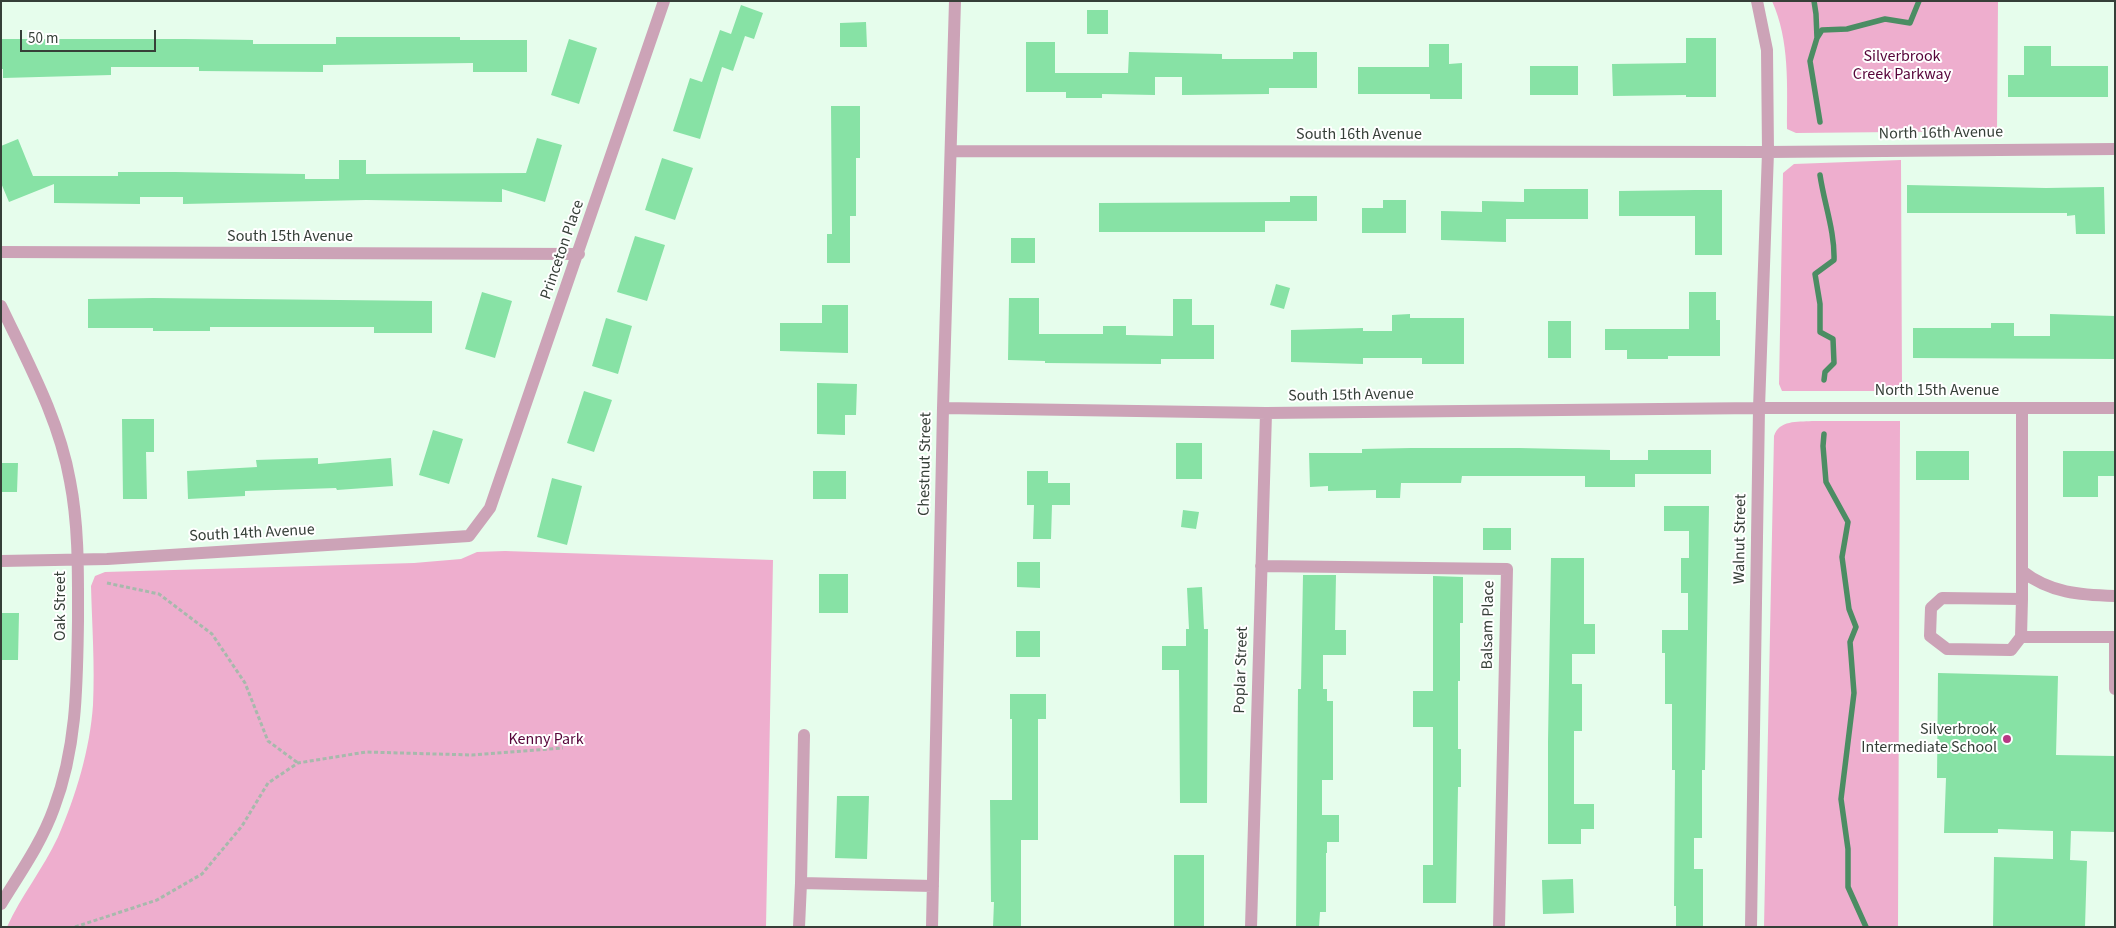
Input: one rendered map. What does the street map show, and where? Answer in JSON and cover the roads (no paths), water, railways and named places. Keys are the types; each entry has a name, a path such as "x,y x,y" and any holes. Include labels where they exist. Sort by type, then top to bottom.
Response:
{"street":[{"name":"Princeton Place","path":"490,508 579,254 664,1"},
{"name":"Chestnut Street","path":"932,927 943,408 956,1"},
{"name":"Walnut Street","path":"1750,927 1760,408 1768,152 1767,50 1757,1"},
{"name":"North 16th Avenue","path":"1768,152 2115,149"},
{"name":"South 16th Avenue","path":"951,151 1768,152"},
{"name":"South 15th Avenue","path":"1,252 579,254"},
{"name":"Oak Street","path":"1,306 49,407 70,480 77,532 77,682 75,727 67,770 54,808 41,837 1,904"},
{"name":"South 15th Avenue","path":"943,408 1266,413 1760,408"},
{"name":"North 15th Avenue","path":"1760,408 2115,408"},
{"path":"2022,408 2022,599 2021,637 2010,650 1946,649 1930,636 1931,608 1942,598 2022,599"},
{"name":"Poplar Street","path":"1251,927 1266,413"},
{"name":"South 14th Avenue","path":"1,561 146,557 469,536 490,508"},
{"name":"Balsam Place","path":"1261,566 1507,569 1499,927"},
{"path":"2022,571 2035,581 2078,595 2115,596"},
{"path":"2021,637 2115,639 2115,689"},
{"path":"804,735 799,927 805,927"},
{"path":"801,883 933,886"}],"waterway":[{"path":"1814,1 1817,38 1810,61 1820,122"},
{"path":"1817,38 1822,30 1847,29 1885,19 1910,23 1919,1"},
{"path":"1820,175 1834,249 1834,260 1815,274 1820,304 1820,332 1833,339 1834,363 1825,372 1824,380"},
{"path":"1824,434 1826,482 1848,522 1842,557 1849,609 1856,627 1850,642 1854,693 1841,799 1848,849 1848,887 1866,927"}],"place":[{"name":"Silverbrook Intermediate School","path":"2007,739"}],"park label":[{"name":"Silverbrook Creek Parkway","path":"1902,66"},
{"name":"Kenny Park","path":"546,740"}]}
